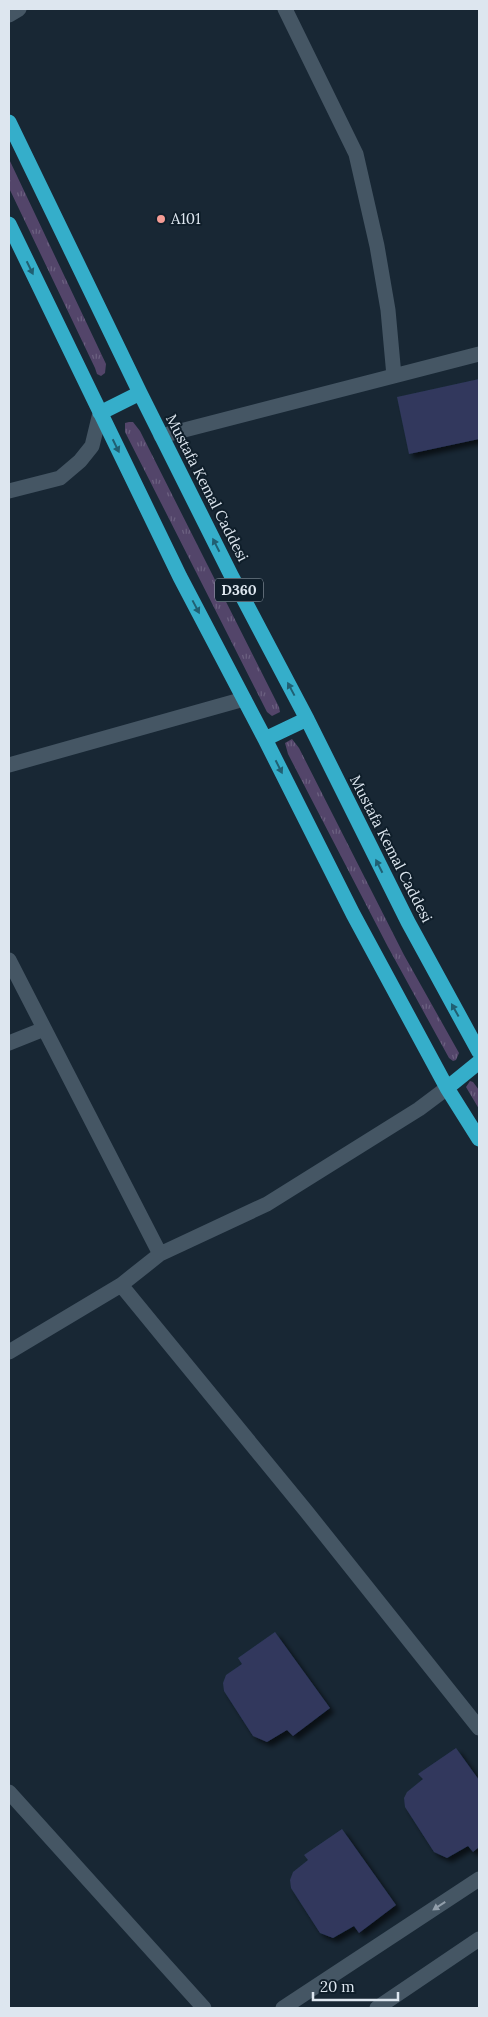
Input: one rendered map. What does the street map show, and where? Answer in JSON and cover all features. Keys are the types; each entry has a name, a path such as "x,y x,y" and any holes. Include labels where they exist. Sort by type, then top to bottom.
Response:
{"highway":[{"name":"Mustafa Kemal Caddesi","path":"9,122 161,436 231,575 307,719 408,922 479,1052"},
{"name":"D360","path":"9,224 180,576 353,914 447,1088 479,1140"},
{"path":"100,413 140,393"},
{"path":"265,739 307,719"},
{"path":"447,1088 479,1062"}],"street":[{"path":"9,15 19,9"},
{"path":"285,9 356,154 377,246 388,310 394,376"},
{"path":"161,436 479,354"},
{"path":"9,490 60,478 80,461 92,446 100,413"},
{"path":"9,764 244,699"},
{"path":"9,960 160,1254"},
{"path":"9,1043 44,1029"},
{"path":"9,1352 121,1285 160,1254 267,1204 419,1109 447,1088"},
{"path":"121,1285 306,1511 479,1728"},
{"path":"10,1796 204,2008"},
{"path":"283,2008 479,1879"},
{"path":"377,2008 479,1939"}],"green space":[{"path":"9,159 106,364 105,373 101,376 97,374 9,188"},
{"path":"133,422 140,431 280,712 272,716 267,712 125,432 125,423"},
{"path":"292,739 299,748 404,955 459,1053 456,1060 453,1061 449,1058 388,947 288,754 285,743"},
{"path":"470,1081 479,1090 479,1109 466,1087"}],"building":[{"path":"479,379 479,439 409,454 397,397"},
{"path":"275,1632 330,1708 293,1736 287,1730 267,1742 253,1736 224,1691 223,1683 226,1675 242,1664 238,1658"},
{"path":"456,1748 479,1780 479,1847 473,1852 468,1846 447,1858 434,1852 405,1807 404,1798 407,1792 423,1779 418,1774"},
{"path":"342,1829 396,1905 359,1933 354,1926 333,1938 320,1933 291,1888 290,1880 293,1872 308,1860 304,1855"}],"place":[{"name":"A101","path":"161,219"}]}
